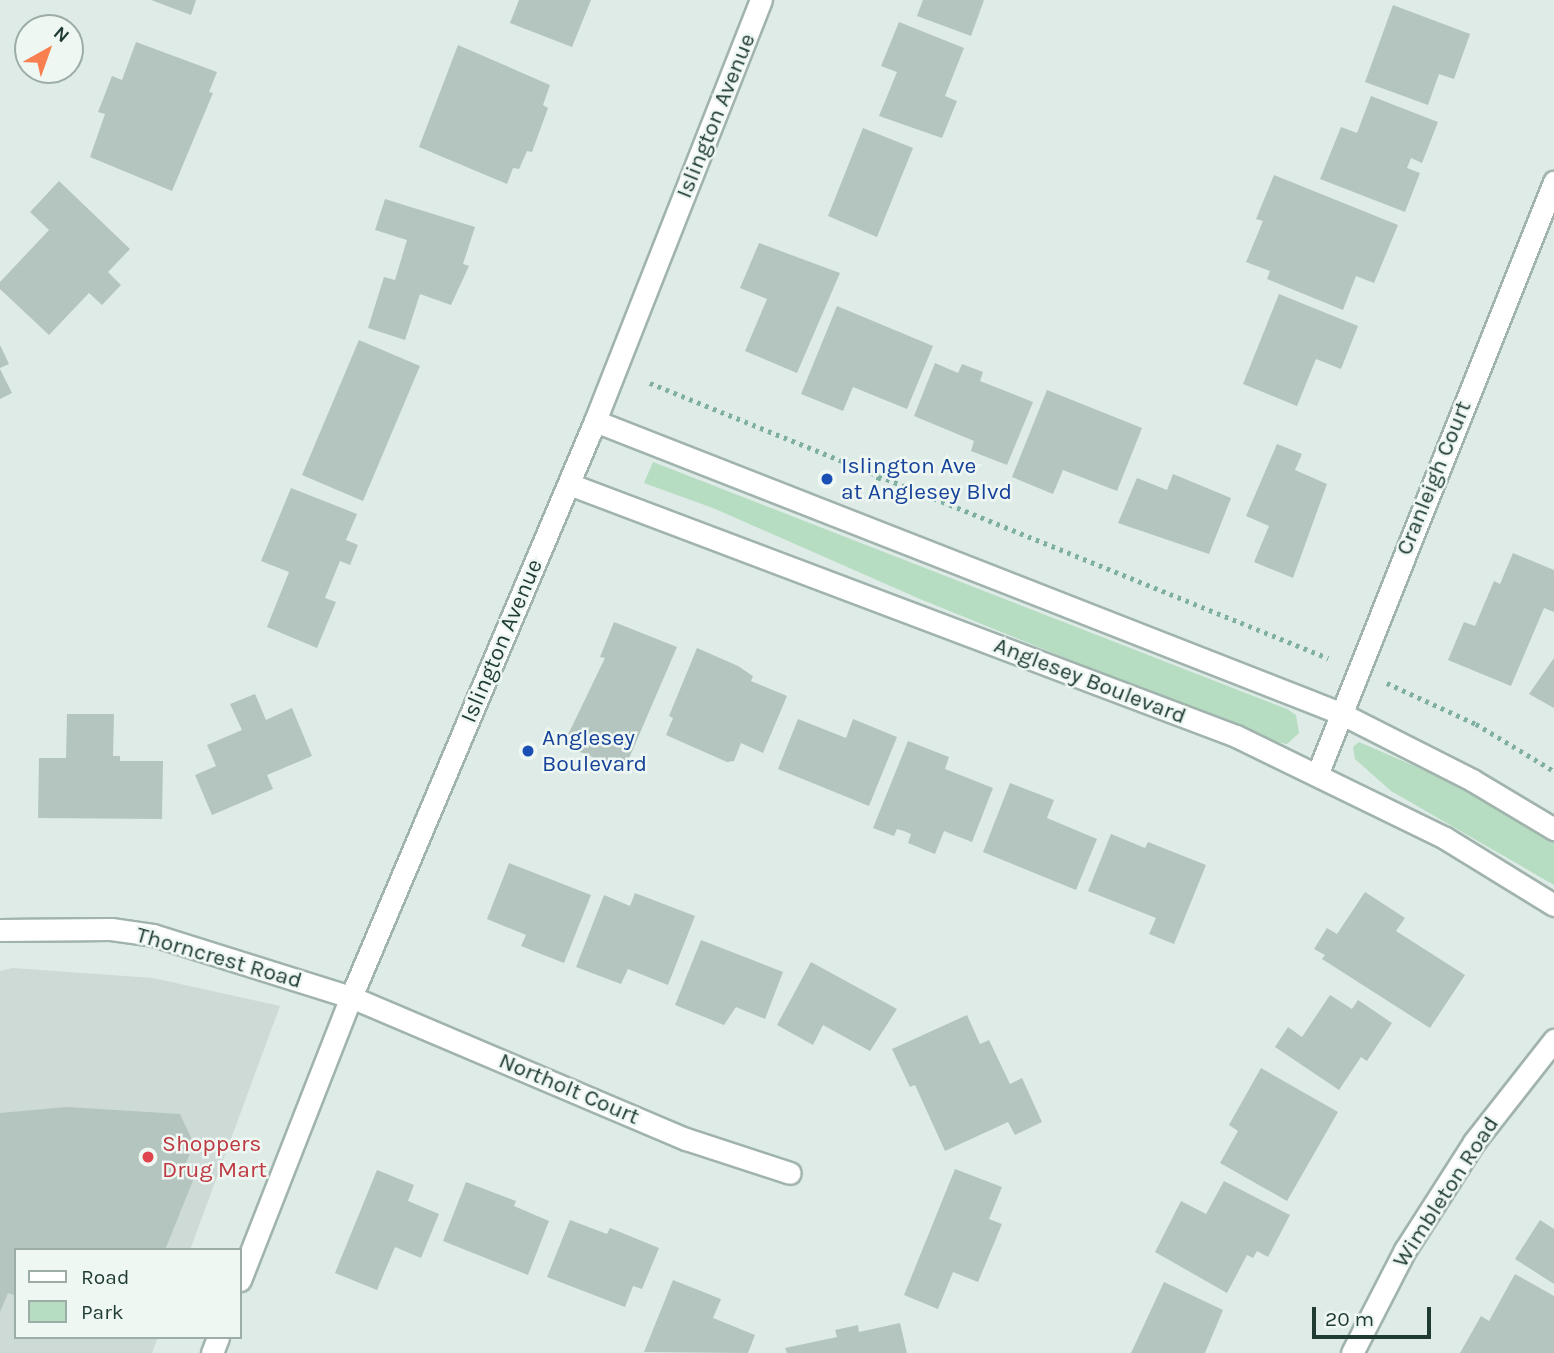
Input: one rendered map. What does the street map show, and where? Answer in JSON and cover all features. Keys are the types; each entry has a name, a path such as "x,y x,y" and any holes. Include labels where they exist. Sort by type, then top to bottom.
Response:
{"street":[{"name":"Islington Avenue","path":"242,1275 351,997 595,421 761,0"},
{"name":"Cranleigh Court","path":"1317,775 1554,182"},
{"path":"595,421 1340,713 1472,779 1554,830"},
{"name":"Anglesey Boulevard","path":"569,484 1236,736 1445,838 1554,905"},
{"name":"Thorncrest Road","path":"0,930 111,929 153,935 351,997"},
{"name":"Northolt Court","path":"351,997 686,1139 790,1173"},
{"name":"Wimbleton Road","path":"1352,1353 1405,1250 1474,1142 1554,1040"}],"path":[{"path":"650,383 1328,658"},
{"path":"872,496 879,478"},
{"path":"1377,679 1476,724 1554,771"}],"shaded area":[{"path":"13,968 153,978 280,1006 191,1248 14,1248 14,1339 157,1339 152,1353 0,1353 0,971"}],"green space":[{"path":"653,462 1287,709 1296,715 1299,733 1287,744 1270,741 920,599 713,508 644,483"},
{"path":"1359,742 1442,778 1554,842 1554,885 1391,791 1355,759 1353,747"}],"building":[{"path":"151,0 196,0 191,15"},
{"path":"519,0 591,0 572,47 510,23"},
{"path":"923,0 984,0 971,36 917,16"},
{"path":"1393,5 1470,34 1454,79 1439,74 1428,105 1365,82"},
{"path":"899,22 964,48 945,96 957,101 942,138 879,116 897,72 881,66"},
{"path":"136,42 217,72 209,92 213,93 172,191 90,157 105,114 98,112 112,76 122,80"},
{"path":"458,45 550,85 543,105 548,108 532,152 527,151 519,169 513,168 507,184 419,147"},
{"path":"1371,96 1438,122 1422,163 1411,158 1407,168 1420,173 1405,212 1320,179 1341,127 1357,133"},
{"path":"863,128 913,148 877,237 828,216"},
{"path":"1274,175 1398,225 1374,283 1356,276 1343,310 1267,279 1270,271 1246,262 1263,221 1256,219"},
{"path":"59,181 130,249 108,272 121,285 102,305 89,293 49,335 0,289 0,282 49,230 30,212"},
{"path":"385,199 475,227 463,264 469,266 451,305 420,294 405,340 368,328 384,277 395,280 407,240 375,230"},
{"path":"759,243 840,273 797,373 745,351 767,299 740,288"},
{"path":"1279,294 1358,326 1341,369 1316,359 1297,406 1243,384"},
{"path":"837,306 933,346 907,409 853,387 843,411 801,394"},
{"path":"359,340 420,366 363,501 302,475"},
{"path":"0,345 9,364 0,368"},
{"path":"935,363 958,373 962,364 983,372 980,381 1033,402 1007,465 971,451 974,441 914,416"},
{"path":"0,369 12,393 0,399"},
{"path":"1047,390 1142,428 1117,491 1063,470 1053,494 1012,477"},
{"path":"1277,444 1302,454 1295,470 1327,484 1293,578 1254,562 1269,526 1246,516"},
{"path":"1173,474 1231,498 1209,554 1118,523 1137,478 1167,490"},
{"path":"291,488 357,514 346,540 358,545 350,565 340,561 325,598 336,602 317,648 267,627 289,572 261,561"},
{"path":"1513,553 1554,570 1554,612 1544,608 1511,686 1448,660 1464,622 1475,626 1494,581 1500,584"},
{"path":"614,622 677,647 624,770 563,745 605,658 600,657"},
{"path":"697,648 738,666 753,676 751,681 787,696 763,753 741,743 734,761 727,762 666,735 673,718 669,716"},
{"path":"1554,658 1554,708 1529,694"},
{"path":"255,694 266,720 292,708 312,756 267,775 273,789 212,815 195,775 216,766 207,745 242,730 230,704"},
{"path":"67,714 114,714 113,756 120,756 120,761 163,761 162,819 38,818 39,758 66,758"},
{"path":"798,719 846,738 853,719 897,737 869,806 778,769"},
{"path":"908,741 949,757 945,769 993,788 972,842 944,831 935,854 908,843 911,834 904,831 897,829 894,836 873,828"},
{"path":"1010,783 1054,800 1047,818 1097,839 1076,890 983,852"},
{"path":"1111,834 1145,848 1148,842 1206,865 1174,944 1149,934 1156,918 1088,891"},
{"path":"509,863 591,895 564,963 521,946 526,935 487,919"},
{"path":"1365,892 1405,918 1396,931 1465,975 1430,1028 1322,959 1325,955 1314,949 1327,928 1337,934"},
{"path":"635,893 695,916 668,985 628,969 621,984 576,967 604,895 630,906"},
{"path":"701,940 783,972 765,1019 736,1007 724,1025 675,1005"},
{"path":"811,962 897,1009 870,1051 823,1025 813,1045 777,1025"},
{"path":"1330,995 1352,1009 1358,1000 1392,1023 1367,1061 1361,1057 1339,1090 1275,1047 1288,1027 1302,1037"},
{"path":"967,1015 980,1044 989,1040 1010,1084 1022,1078 1042,1122 1015,1135 1008,1122 945,1151 915,1085 910,1087 892,1049"},
{"path":"1261,1068 1338,1112 1287,1201 1220,1163 1238,1131 1229,1125"},
{"path":"67,1107 180,1114 194,1144 186,1163 198,1168 166,1248 14,1248 14,1295 8,1293 0,1312 0,1113"},
{"path":"955,1169 1002,1187 989,1219 1002,1224 978,1282 953,1272 938,1309 904,1295"},
{"path":"377,1170 414,1185 408,1201 439,1214 421,1258 395,1247 377,1290 335,1273"},
{"path":"1224,1181 1290,1215 1268,1257 1257,1251 1253,1258 1247,1255 1227,1293 1155,1252 1181,1201 1206,1214"},
{"path":"466,1182 516,1201 514,1206 549,1221 528,1275 443,1241"},
{"path":"570,1220 607,1234 610,1228 659,1248 642,1289 633,1286 625,1307 547,1277"},
{"path":"1540,1220 1554,1229 1554,1284 1515,1259"},
{"path":"1515,1274 1554,1296 1554,1353 1460,1353 1481,1316 1489,1321"},
{"path":"673,1280 721,1299 713,1318 755,1335 748,1353 644,1352"},
{"path":"1164,1282 1223,1310 1205,1353 1131,1353"},
{"path":"900,1323 907,1353 787,1353 785,1348 837,1337 835,1330 858,1325 859,1332"}],"place":[{"name":"Islington Ave at Anglesey Blvd","path":"827,479"},
{"name":"Anglesey Boulevard","path":"528,751"},
{"name":"Shoppers Drug Mart","path":"148,1157"}]}
